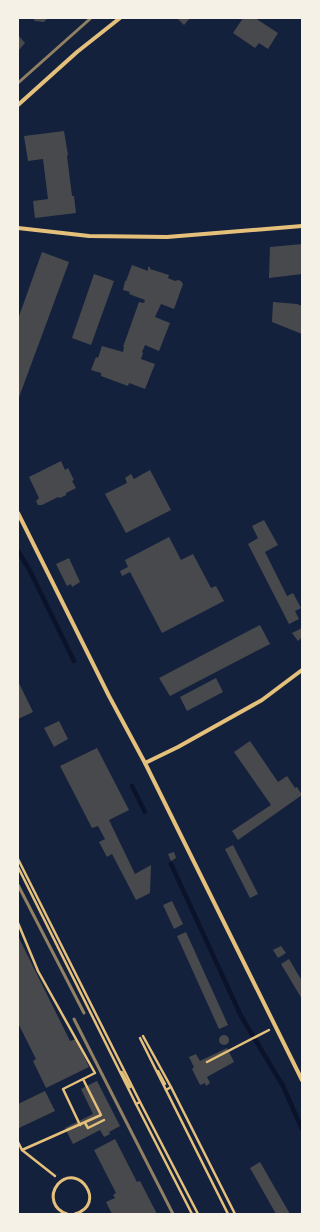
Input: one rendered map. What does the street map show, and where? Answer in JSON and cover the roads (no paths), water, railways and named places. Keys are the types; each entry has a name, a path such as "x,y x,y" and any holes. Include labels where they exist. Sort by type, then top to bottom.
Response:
{"street":[{"path":"18,105 78,52 120,18"},
{"path":"18,228 89,236 167,237 302,226"},
{"path":"18,512 109,696 145,763 302,1080"},
{"path":"145,763 262,700 302,670"}],"lane":[{"path":"67,1214 58,1208 54,1203 53,1197 54,1191 61,1181 72,1178 83,1182 87,1187 90,1198 84,1209 80,1213 75,1214"}],"waterway":[{"path":"18,551 30,571 74,661"},
{"path":"132,786 145,812"},
{"path":"171,864 241,1016 283,1086 302,1129"}],"railway":[{"path":"18,83 91,18"},
{"path":"18,885 84,1013"},
{"path":"74,1019 173,1214"}]}
